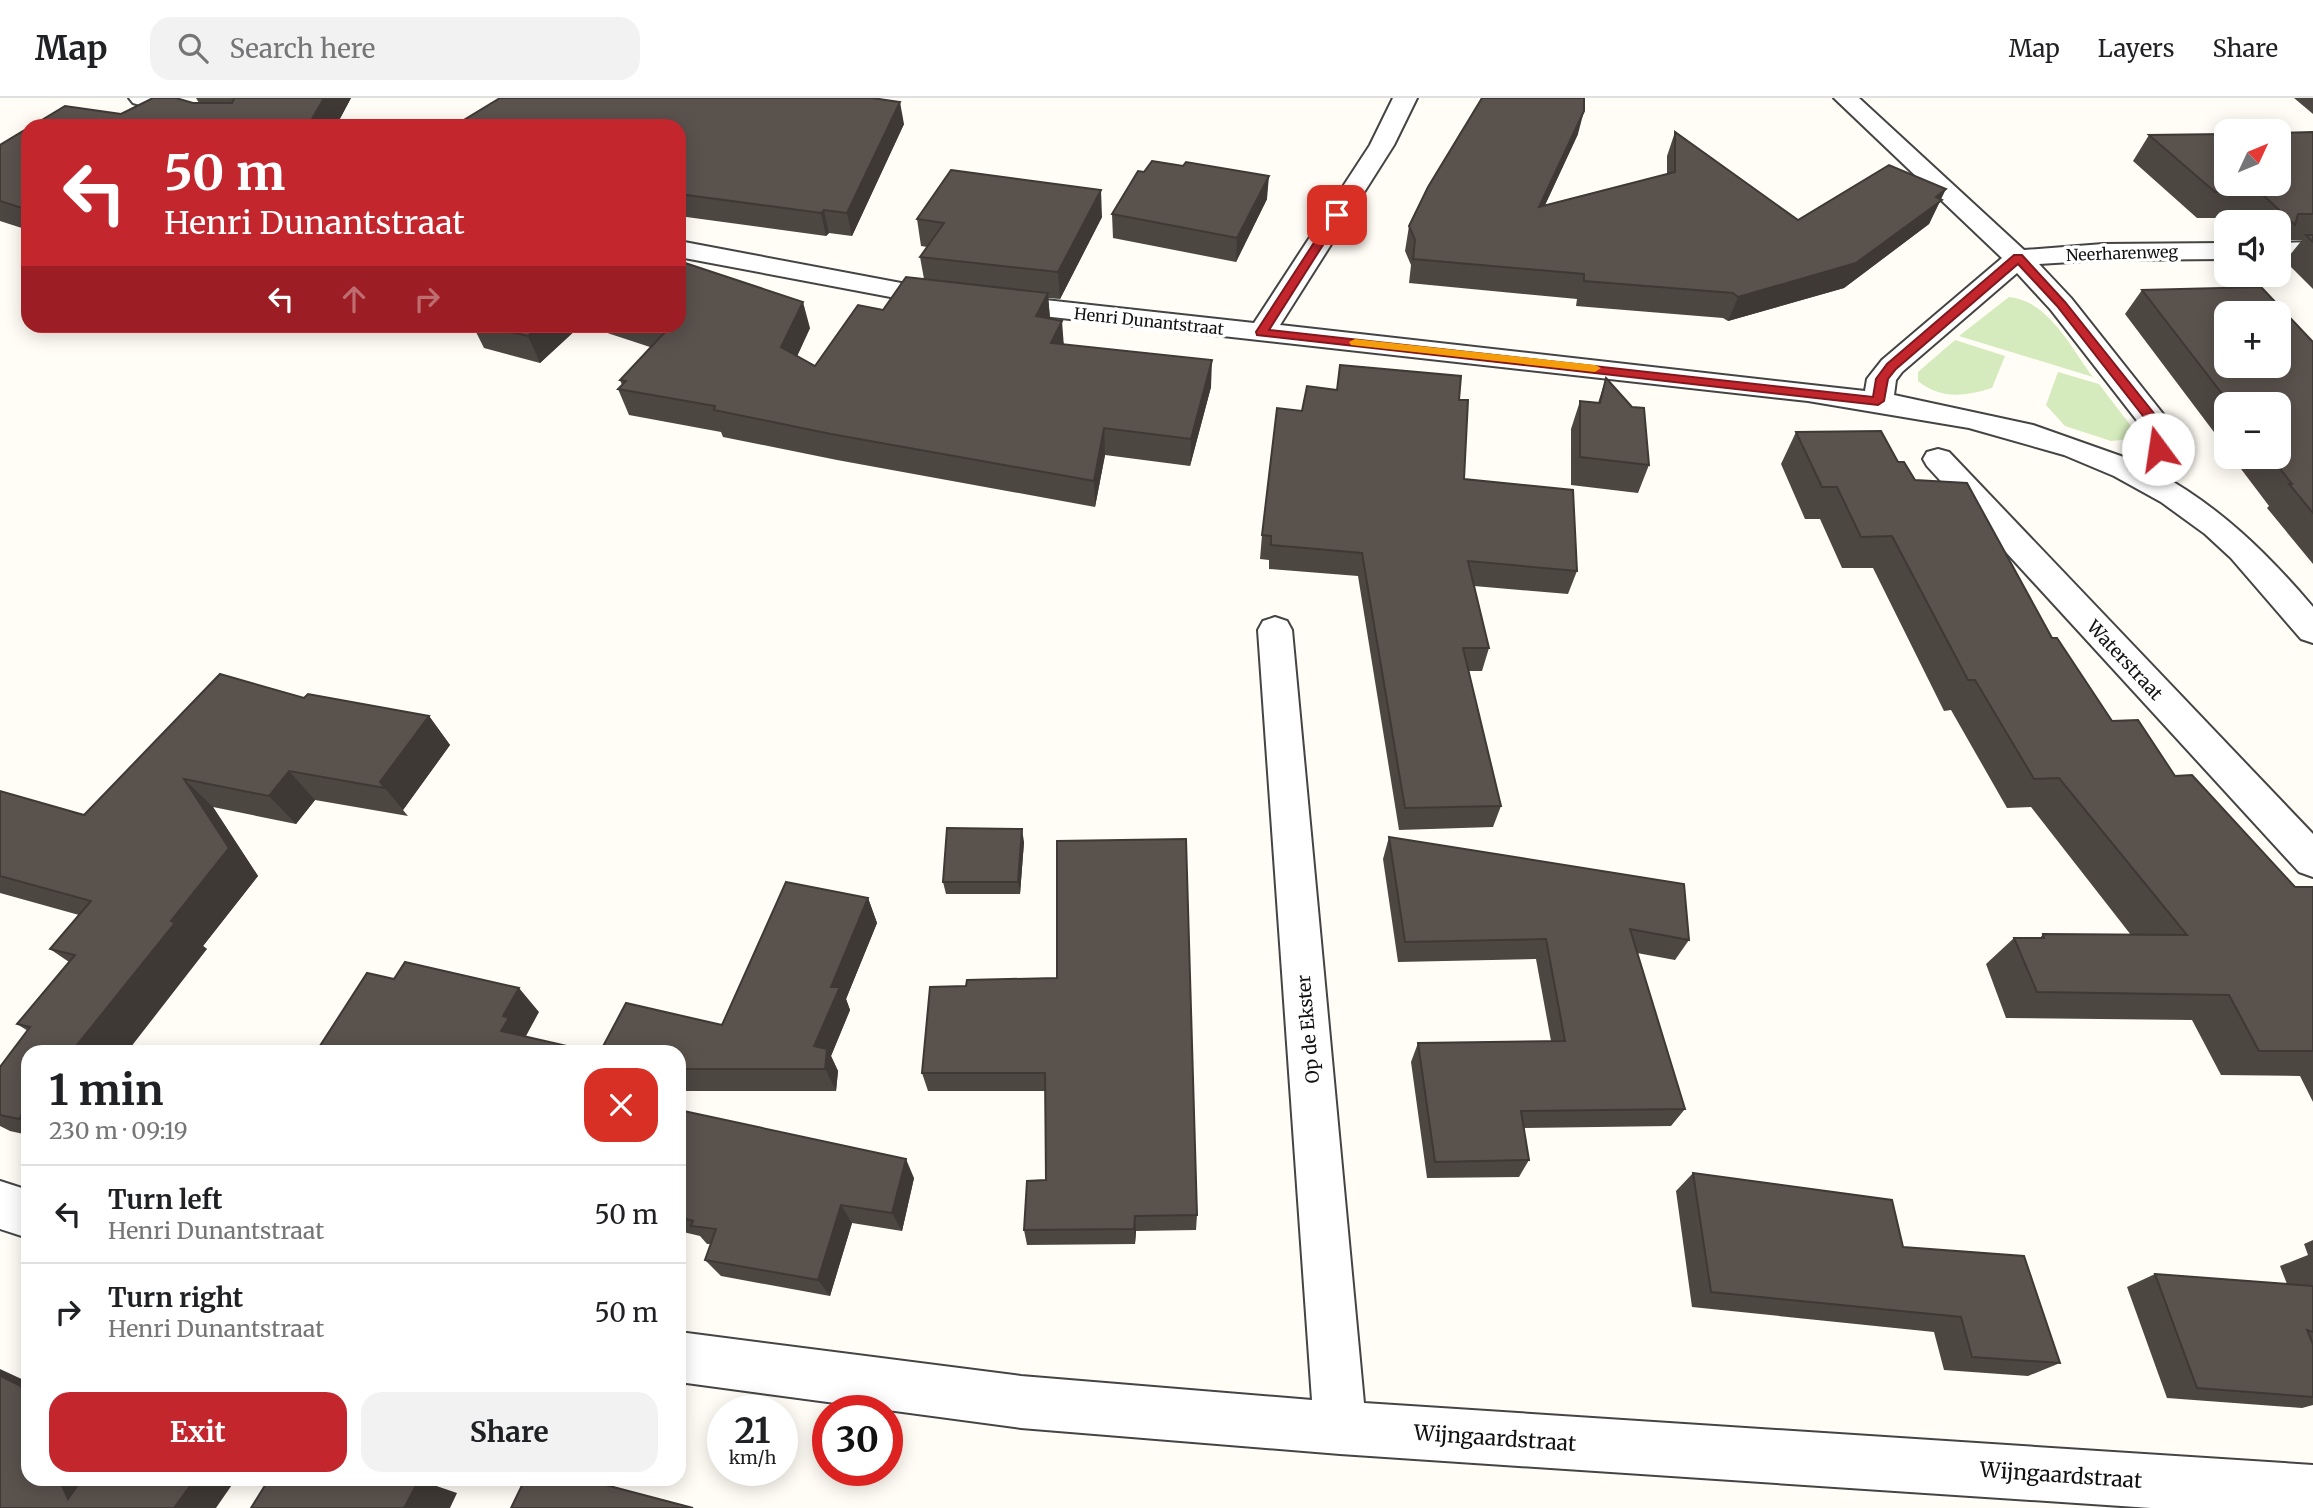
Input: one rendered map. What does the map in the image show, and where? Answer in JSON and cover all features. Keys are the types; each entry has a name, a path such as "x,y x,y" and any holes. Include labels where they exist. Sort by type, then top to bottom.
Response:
{"street":[{"path":"141,98 211,119"},
{"path":"1262,332 1382,145 1405,98"},
{"path":"1846,98 2018,258 2061,304 2156,424 2162,437 2158,449 2138,474"},
{"name":"Henri Dunantstraat","path":"686,250 917,294 1878,401"},
{"path":"2291,251 2313,250"},
{"name":"Neerharenweg","path":"2018,258 2103,252 2214,251"},
{"path":"2018,258 1892,366 1882,379 1878,401 1945,414 2045,440 2138,474 2215,525 2258,564 2313,630"},
{"name":"Waterstraat","path":"1938,459 2313,860"},
{"name":"Op de Ekster","path":"1275,630 1340,1427"},
{"path":"0,1205 21,1212"},
{"name":"Wijngaardstraat","path":"686,1358 1021,1402 1340,1427 2313,1492"}],"green space":[{"path":"2009,297 2023,300 2047,316 2093,377 1959,336"},
{"path":"1955,340 2005,356 1992,388 1954,395 1936,391 1918,381 1918,372"},
{"path":"2058,372 2099,384 2131,426 2130,439 2111,441 2065,426 2046,405"}],"building":[{"path":"153,98 176,98 193,103 232,103 233,98 324,98 312,119 44,119 65,106 121,114"},
{"path":"500,98 872,98 900,102 847,213 824,210 821,213 686,195 686,119 466,119"},
{"path":"1482,98 1584,98 1584,111 1539,207 1675,172 1675,132 1798,220 1889,165 1946,189 1936,197 1942,200 1856,263 1738,297 1733,293 1584,281 1584,274 1413,259 1415,240 1409,226 1428,187"},
{"path":"21,132 21,208 0,201 0,145"},
{"path":"2313,132 2313,214 2298,214 2295,225 2291,221 2291,210 2279,210 2264,196 2291,196 2291,133"},
{"path":"2214,134 2214,191 2149,135"},
{"path":"1152,161 1183,166 1186,162 1269,176 1237,238 1112,214 1138,171 1144,172"},
{"path":"951,170 1101,190 1058,272 920,257 944,223 917,219"},
{"path":"686,263 803,302 781,347 815,366 858,305 883,310 906,277 1048,293 1036,316 1062,321 1051,343 1212,360 1191,439 1104,428 1094,481 831,434 714,410 715,406 618,389 626,381 620,380 664,333 686,333"},
{"path":"2261,287 2274,301 2214,301 2214,378 2291,378 2291,319 2313,342 2313,513 2280,469 2291,469 2291,392 2221,392 2142,290"},
{"path":"1340,365 1461,376 1459,400 1468,400 1464,479 1573,490 1577,571 1468,561 1489,648 1463,648 1501,806 1405,808 1362,553 1271,545 1271,536 1262,535 1277,408 1302,411 1307,386 1337,390"},
{"path":"1606,378 1632,407 1644,408 1649,465 1580,457 1580,401 1600,403"},
{"path":"1881,431 1898,462 1904,462 1915,480 1967,483 2052,638 2057,638 2112,721 2138,720 2175,776 2192,775 2295,887 2313,887 2313,1051 2259,1051 2229,995 2037,992 2014,938 2044,938 2043,934 2187,935 2059,778 2034,779 1975,680 1968,680 1892,536 1861,537 1837,487 1822,487 1796,432"},
{"path":"220,674 304,698 308,694 429,716 380,782 385,788 289,771 269,796 184,779 229,848 171,921 175,923 77,1045 21,1045 21,1116 19,1119 0,1115 0,1067 30,1027 17,1024 75,955 50,949 91,901 0,876 0,791 84,815"},
{"path":"947,828 1022,829 1018,882 943,882"},
{"path":"1389,837 1684,884 1689,940 1630,929 1685,1109 1521,1111 1529,1160 1435,1162 1418,1043 1565,1041 1546,939 1405,942"},
{"path":"1186,839 1197,1215 1135,1216 1134,1229 1024,1230 1027,1181 1046,1180 1045,1073 922,1073 930,987 966,986 967,980 1057,978 1057,841"},
{"path":"786,882 868,898 831,987 840,987 814,1046 827,1049 825,1069 686,1069 686,1045 604,1045 626,1003 722,1025"},
{"path":"405,962 519,988 503,1016 509,1018 501,1031 562,1045 321,1045 367,973 394,979"},
{"path":"686,1112 906,1159 892,1213 841,1205 818,1280 705,1260 716,1229 691,1226 693,1221 686,1219"},
{"path":"1693,1173 1892,1200 1903,1247 2024,1256 2060,1363 1972,1357 1961,1317 1711,1292"},
{"path":"2155,1274 2313,1286 2313,1332 2307,1330 2313,1344 2313,1397 2197,1388"},
{"path":"0,1376 21,1386 21,1486 62,1486 68,1499 77,1486 190,1486 174,1508 0,1508"},
{"path":"265,1486 416,1486 404,1508 251,1508"},
{"path":"522,1486 610,1486 693,1508 511,1508"}],"slow traffic":[{"path":"1355,342 1595,368"}],"route":[{"path":"1337,215 1262,332 1878,401 1882,379 1892,366 2018,258 2061,304 2156,424 2162,437 2158,449"}]}
